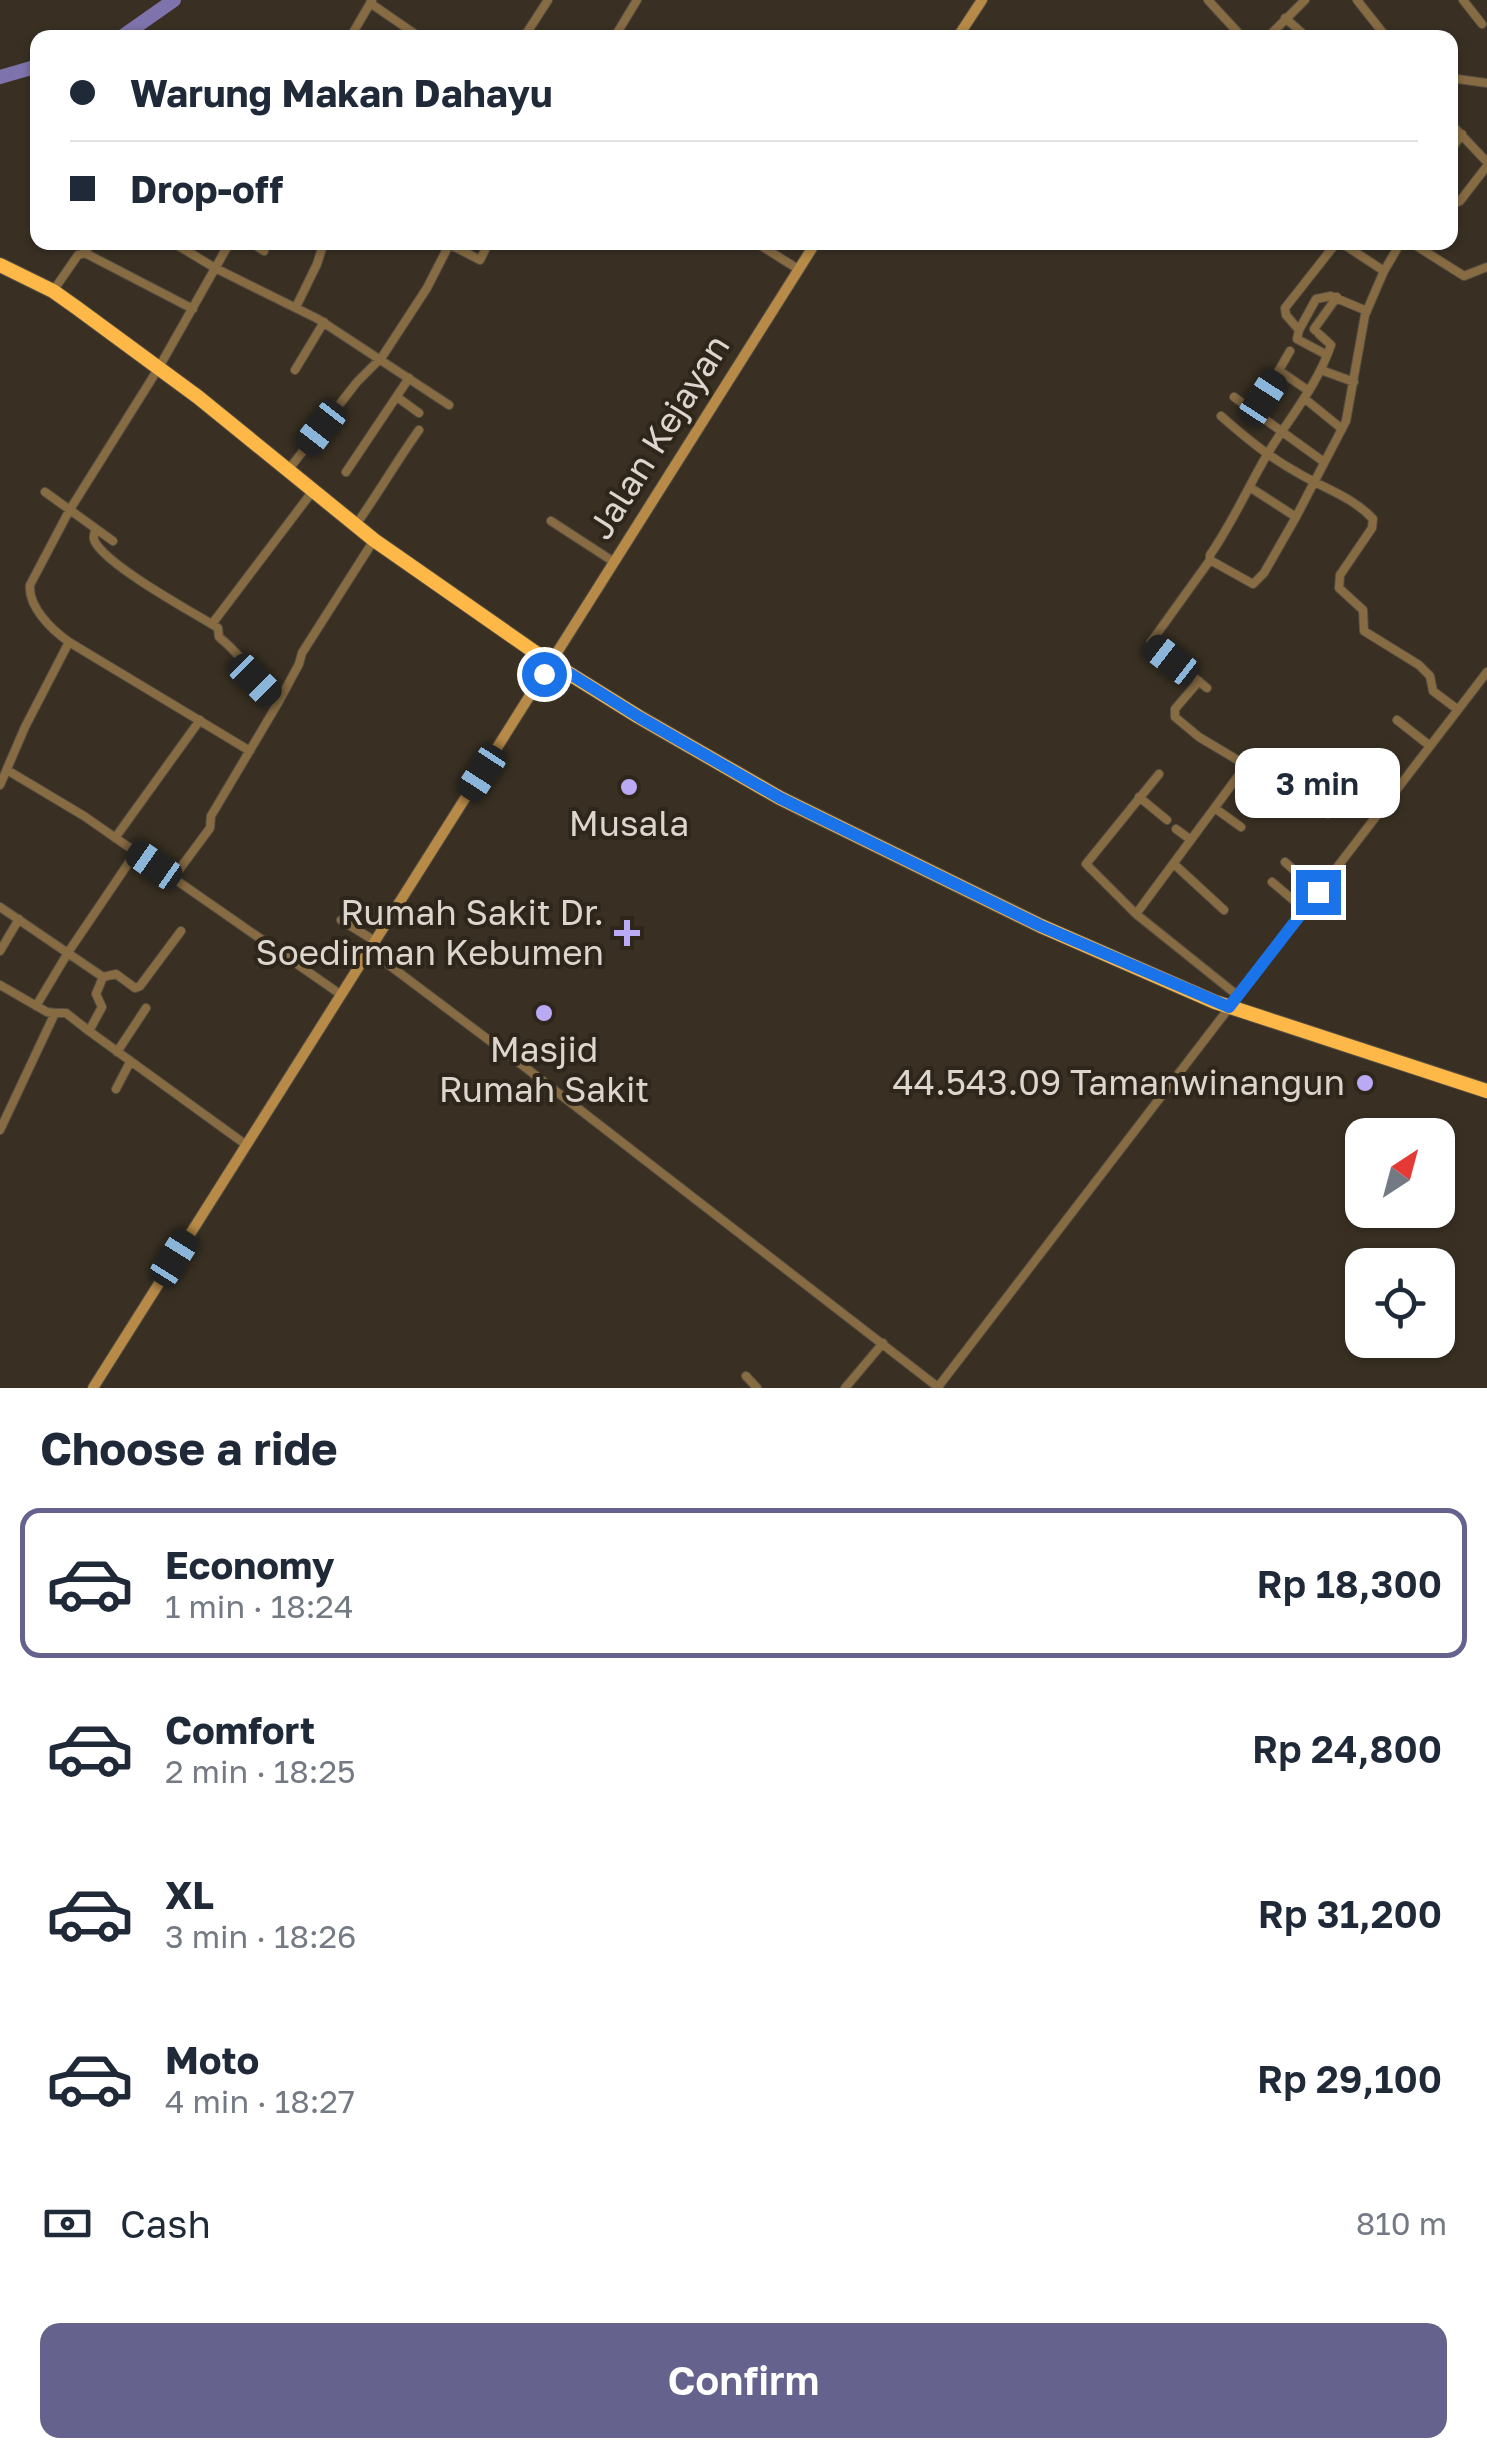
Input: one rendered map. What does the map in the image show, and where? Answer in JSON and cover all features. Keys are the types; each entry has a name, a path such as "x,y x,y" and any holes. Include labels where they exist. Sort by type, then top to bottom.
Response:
{"highway":[{"path":"3,266 53,291 289,469 354,526 551,662 780,798 1041,926 1233,1001 1487,1091"}],"main road":[{"path":"962,30 982,0"},
{"name":"Jalan Kejayan","path":"93,1388 811,250"}],"street":[{"path":"529,30 548,0"},
{"path":"619,30 637,0"},
{"path":"1208,0 1236,30"},
{"path":"1274,30 1305,0"},
{"path":"1357,0 1381,30"},
{"path":"1462,0 1482,24"},
{"path":"355,30 371,2 410,30"},
{"path":"1285,18 1299,30"},
{"path":"1458,79 1487,83"},
{"path":"1458,130 1487,164 1458,203"},
{"path":"1458,140 1462,134"},
{"path":"185,250 324,322 449,404"},
{"path":"225,250 158,369 69,510 29,592 51,628 69,642 250,751"},
{"path":"296,308 321,250"},
{"path":"289,469 363,374 380,358 427,288 444,250"},
{"path":"459,250 477,259 483,250"},
{"path":"768,250 798,269"},
{"path":"1299,330 1284,312 1332,250"},
{"path":"1350,250 1384,272"},
{"path":"1210,560 1256,584 1316,482 1342,428 1367,311 1396,250"},
{"path":"1425,250 1464,276 1487,267"},
{"path":"53,291 78,255 85,253 193,309"},
{"path":"1310,277 1320,289 1367,311"},
{"path":"1320,289 1297,340 1327,355"},
{"path":"1207,688 1151,642 1210,560 1267,455 1321,370 1330,343 1314,328 1337,297"},
{"path":"1308,310 1322,318"},
{"path":"295,370 324,322"},
{"path":"1263,398 1290,352"},
{"path":"1321,370 1354,382"},
{"path":"1281,372 1342,428"},
{"path":"346,472 410,378"},
{"path":"397,397 419,412"},
{"path":"1234,397 1324,462"},
{"path":"1221,416 1246,441 1373,520 1372,528 1338,581 1341,591 1363,610 1362,629 1418,665 1430,676 1434,691 1457,709"},
{"path":"354,526 391,477 393,466 419,430"},
{"path":"1250,488 1296,517"},
{"path":"45,492 113,540"},
{"path":"212,624 312,492"},
{"path":"551,522 614,562"},
{"path":"95,530 99,547 130,572 218,628 219,637 243,656 255,680 278,703"},
{"path":"173,878 210,828 211,816 278,703 302,653 374,540"},
{"path":"0,785 69,642"},
{"path":"341,920 938,1388 1487,672"},
{"path":"1198,681 1173,714 1199,737 1328,814"},
{"path":"115,838 200,720"},
{"path":"1397,720 1430,746"},
{"path":"1312,754 1378,813"},
{"path":"1352,756 1392,794"},
{"path":"1136,914 1247,764"},
{"path":"7,770 136,852 340,994"},
{"path":"1158,774 1086,863 1233,1001"},
{"path":"1139,797 1167,820"},
{"path":"1216,809 1241,827"},
{"path":"1176,829 1192,840"},
{"path":"36,1006 68,951 136,852"},
{"path":"1285,862 1318,892"},
{"path":"1174,864 1224,910"},
{"path":"1272,882 1304,910"},
{"path":"0,907 99,974 116,974 137,988 181,931"},
{"path":"0,952 19,919"},
{"path":"89,1031 102,1007 96,994 99,974"},
{"path":"0,985 36,1006 66,1014 245,1144"},
{"path":"117,1052 146,1008"},
{"path":"0,1130 55,1013"},
{"path":"116,1089 130,1062"},
{"path":"845,1388 883,1344"},
{"path":"746,1376 757,1388"}],"waterway":[{"path":"131,30 174,0"},
{"path":"0,77 30,68"}],"place":[{"name":"Musala","path":"629,787"},
{"name":"Rumah Sakit Dr. Soedirman Kebumen","path":"627,933"},
{"name":"Masjid Rumah Sakit","path":"544,1013"},
{"name":"44.543.09 Tamanwinangun","path":"1365,1083"}],"route":[{"path":"544,674 551,662 780,798 1041,926 1229,1007 1318,892"}]}
